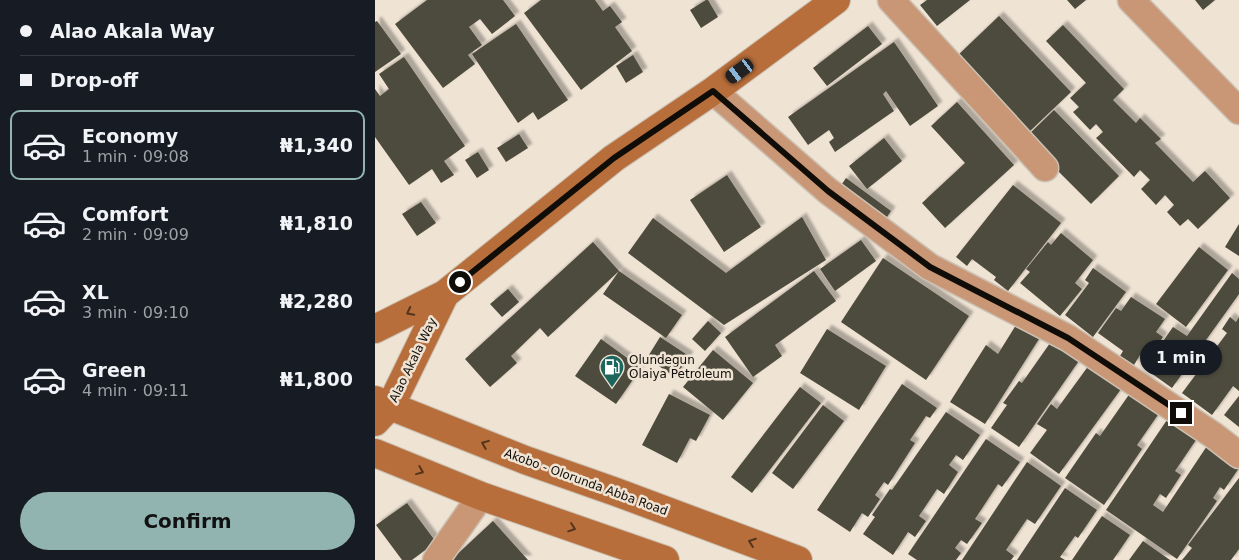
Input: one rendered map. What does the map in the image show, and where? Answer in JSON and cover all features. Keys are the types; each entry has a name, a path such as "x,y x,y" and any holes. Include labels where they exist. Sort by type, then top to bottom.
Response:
{"main road":[{"name":"Alao Akala Way","path":"375,329 445,294 614,158 713,91 836,0"},
{"name":"Alao Akala Way","path":"380,409 445,294"},
{"name":"Akobo - Olorunda Abba Road","path":"380,409 615,492 798,560"},
{"path":"375,453 481,496 665,560"}],"street":[{"path":"891,0 1045,168"},
{"path":"1131,0 1239,111"},
{"path":"713,91 828,191 930,267 1068,338 1239,455"},
{"path":"435,560 481,496"}],"building":[{"path":"427,0 503,0 515,16 492,34 480,19 469,27 482,45 468,55 475,64 443,88 395,24"},
{"path":"541,0 595,0 603,11 610,6 622,22 615,27 632,51 581,90 524,13"},
{"path":"708,0 718,17 701,28 690,10"},
{"path":"927,0 970,0 937,26 920,5"},
{"path":"1067,0 1086,0 1075,9"},
{"path":"1195,0 1215,0 1203,10"},
{"path":"999,16 1071,92 1028,133 956,57"},
{"path":"377,21 401,54 375,72 375,22"},
{"path":"516,24 568,100 538,120 533,112 518,123 472,54"},
{"path":"1063,25 1124,89 1113,100 1136,123 1140,118 1161,139 1155,143 1193,182 1205,171 1230,198 1198,229 1188,219 1180,226 1167,212 1174,205 1165,195 1156,205 1141,189 1150,180 1140,170 1134,177 1096,138 1103,132 1096,124 1090,130 1073,112 1079,107 1070,98 1086,83 1046,41"},
{"path":"868,26 882,44 827,86 813,68"},
{"path":"894,42 938,106 910,126 886,91 883,94 894,111 835,152 829,142 834,138 829,130 808,145 788,117"},
{"path":"633,55 643,72 626,83 616,66"},
{"path":"404,57 465,146 444,161 454,175 441,183 432,169 409,185 375,137 375,89 380,96 389,89 379,74"},
{"path":"957,102 1014,165 945,228 922,203 965,163 931,126"},
{"path":"1054,110 1119,176 1091,204 1025,138"},
{"path":"519,134 528,148 506,162 497,148"},
{"path":"884,138 902,161 867,189 849,166"},
{"path":"478,152 489,170 477,178 465,160"},
{"path":"727,175 761,227 724,252 690,200"},
{"path":"846,178 891,211 883,223 838,190"},
{"path":"1013,185 1061,223 1008,291 994,280 996,277 972,259 967,266 956,257"},
{"path":"421,202 436,223 417,236 402,214"},
{"path":"802,217 826,260 724,325 628,253 653,218 726,273"},
{"path":"1239,224 1239,256 1225,247"},
{"path":"1061,233 1093,260 1075,283 1082,289 1060,316 1020,283 1030,272 1026,269 1048,242 1051,245"},
{"path":"861,240 876,261 835,291 820,269"},
{"path":"593,242 619,271 548,337 540,328 511,356 517,363 490,387 465,359"},
{"path":"1199,247 1228,270 1186,327 1156,304"},
{"path":"883,258 969,316 926,380 841,322"},
{"path":"1093,268 1126,292 1093,337 1065,315 1089,283 1085,280"},
{"path":"619,271 682,315 666,338 603,294"},
{"path":"814,271 836,301 775,345 782,356 753,377 725,337"},
{"path":"1232,273 1239,279 1239,294 1201,347 1206,351 1192,371 1187,367 1172,388 1144,368 1173,327 1187,336"},
{"path":"508,289 519,302 502,317 490,304"},
{"path":"1131,297 1165,319 1156,332 1163,337 1147,360 1140,355 1134,365 1120,356 1123,351 1098,333 1116,308 1121,311"},
{"path":"1230,317 1236,322 1239,317 1239,391 1233,386 1212,415 1182,393 1227,333 1222,329"},
{"path":"708,321 721,333 705,351 692,339"},
{"path":"1016,325 1039,339 985,424 950,402 986,345 998,354"},
{"path":"827,329 886,366 859,410 800,373"},
{"path":"1055,336 1083,355 1019,447 991,428 1007,405 1003,403 1019,381 1022,383"},
{"path":"660,337 689,356 675,377 647,358"},
{"path":"601,339 641,368 616,404 575,376"},
{"path":"713,350 753,383 723,420 683,387"},
{"path":"1092,361 1124,385 1059,474 1030,453 1047,430 1037,424 1051,404 1057,409"},
{"path":"902,384 937,408 930,418 926,416 910,440 915,443 888,485 884,482 875,495 880,499 868,517 862,513 850,532 817,510"},
{"path":"800,387 821,403 752,493 731,477"},
{"path":"1133,389 1162,409 1137,445 1142,449 1104,505 1065,478 1096,433 1100,436"},
{"path":"669,394 710,415 696,441 690,438 677,463 642,445"},
{"path":"1239,396 1239,427 1224,415"},
{"path":"823,405 844,421 793,489 772,473"},
{"path":"946,412 980,435 963,460 956,455 949,465 958,472 944,494 937,489 919,516 926,521 915,537 908,532 893,555 863,534 875,517 872,515 890,489 892,490"},
{"path":"1169,417 1198,437 1175,471 1181,475 1166,498 1160,494 1153,505 1163,512 1207,446 1239,468 1224,490 1220,487 1213,498 1217,501 1177,559 1106,510"},
{"path":"986,439 1020,462 1002,487 998,484 975,519 982,523 967,544 961,540 955,548 961,553 956,560 917,560 908,554"},
{"path":"1027,462 1061,486 1035,524 1027,519 1006,550 1014,556 1011,560 962,560"},
{"path":"1239,478 1239,549 1231,560 1182,560 1192,548 1188,545"},
{"path":"1065,488 1097,510 1078,538 1075,536 1060,557 1065,560 1017,560"},
{"path":"407,503 436,542 412,560 402,560 376,525"},
{"path":"1102,516 1130,535 1113,560 1072,560"},
{"path":"493,521 528,560 451,560"},
{"path":"1143,541 1170,560 1129,560"}],"place":[{"name":"Olundegun Olaiya Petroleum","path":"612,388"}],"route":[{"path":"460,282 614,158 713,91 828,191 930,267 1068,338 1181,413"}]}
